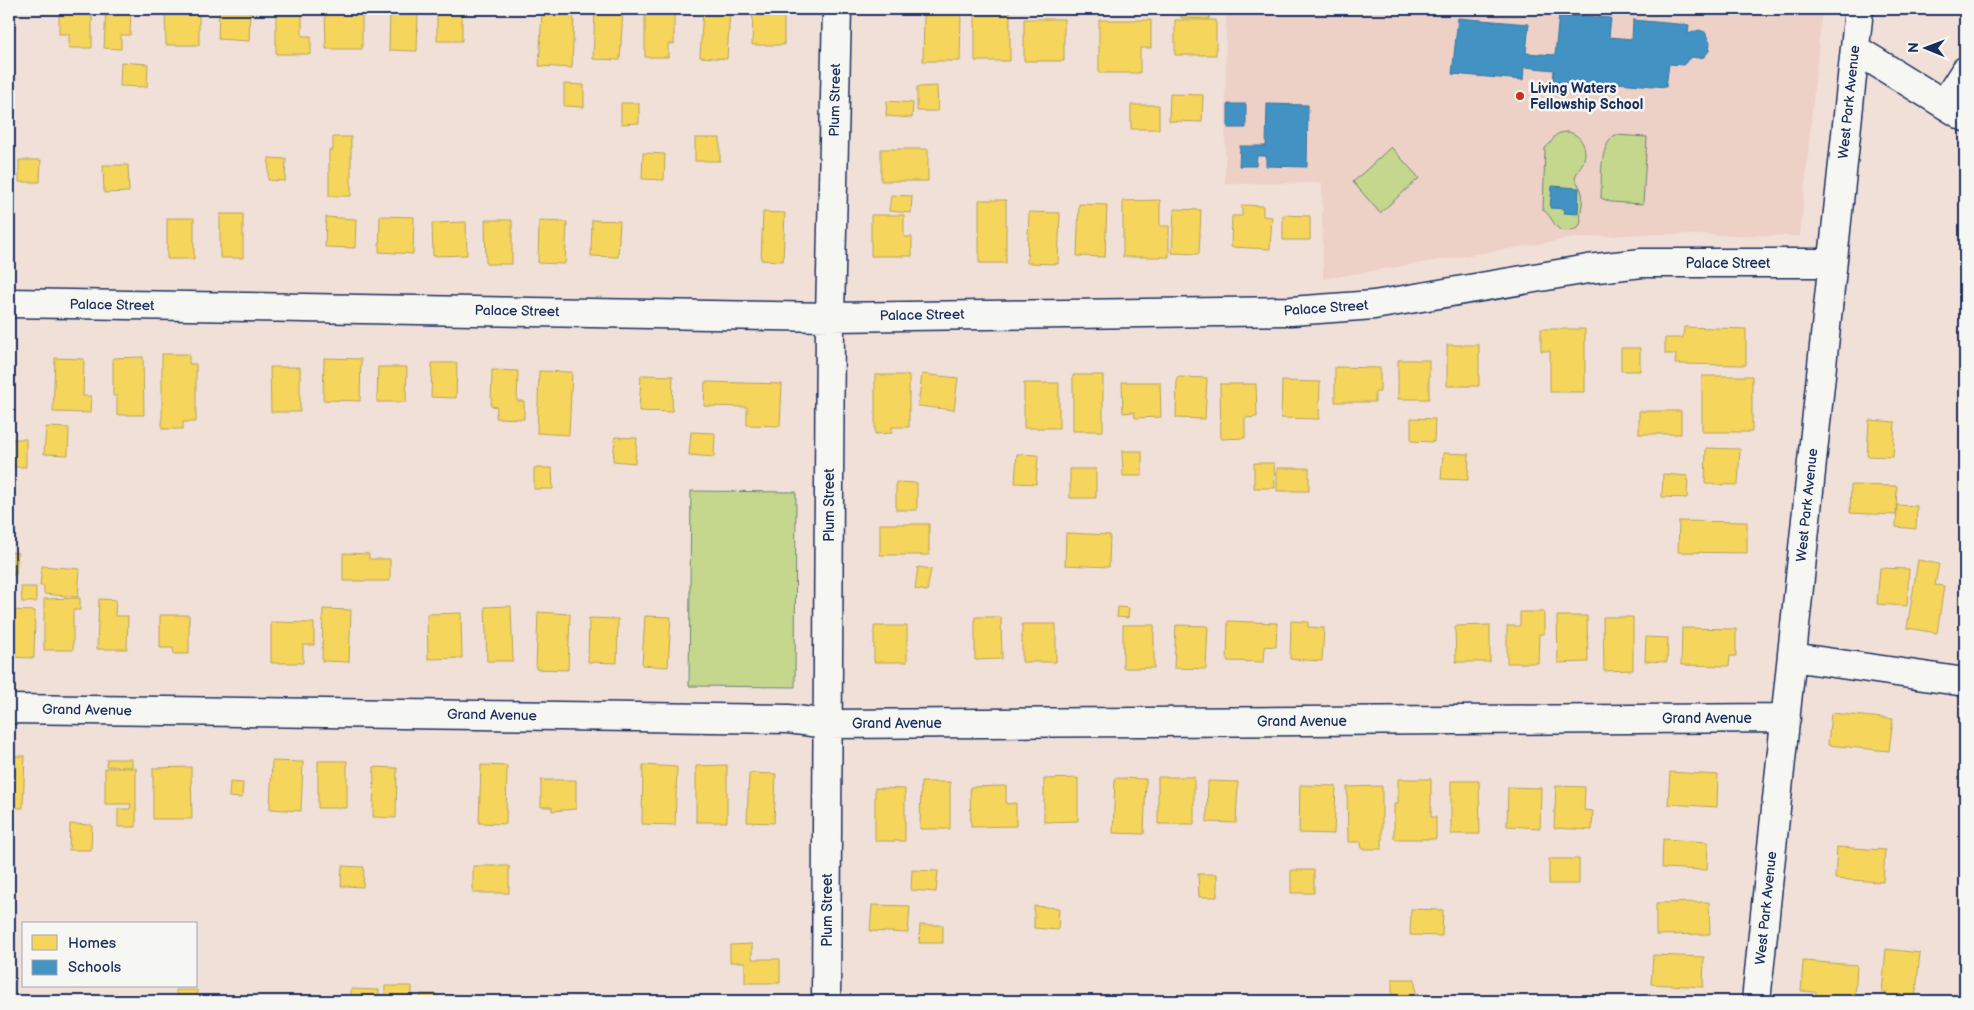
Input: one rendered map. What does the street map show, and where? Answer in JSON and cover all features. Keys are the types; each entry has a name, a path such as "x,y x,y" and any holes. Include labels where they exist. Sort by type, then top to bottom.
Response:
{"street":[{"name":"Plum Street","path":"826,1001 830,317 837,9"},
{"name":"West Park Avenue","path":"1756,1001 1831,263 1859,9"},
{"path":"1855,49 1955,111 1965,70"},
{"name":"Palace Street","path":"9,303 830,317 1291,311 1374,305 1588,269 1642,263 1831,263"},
{"path":"1792,657 1965,682"},
{"name":"Grand Avenue","path":"9,709 788,720 828,724 1786,718"}],"shaded area":[{"name":"Living Waters Fellowship School","path":"1226,9 1822,9 1800,236 1644,234 1575,238 1323,279 1322,183 1225,184"}],"green space":[{"path":"1569,132 1581,140 1585,154 1575,178 1582,197 1581,222 1578,228 1564,231 1556,226 1543,210 1545,148 1559,133"},
{"path":"1615,135 1647,137 1643,204 1611,202 1601,198 1603,155"},
{"path":"1391,147 1419,178 1380,213 1353,182"},
{"path":"691,491 796,492 795,687 689,686"}],"building: Homes":[{"path":"59,9 92,9 92,48 69,48 69,34 59,34"},
{"path":"106,9 131,9 130,35 121,35 121,49 104,48"},
{"path":"165,9 199,9 199,45 166,45"},
{"path":"219,9 250,9 249,41 218,39"},
{"path":"276,9 302,9 302,36 311,36 311,54 276,54"},
{"path":"325,9 362,9 362,49 326,49"},
{"path":"390,9 418,9 417,51 389,50"},
{"path":"437,9 462,9 462,41 437,41"},
{"path":"595,9 623,9 620,60 593,59"},
{"path":"645,9 674,9 674,44 668,44 668,57 645,57"},
{"path":"703,9 730,9 727,59 700,57"},
{"path":"753,9 784,9 784,45 752,45"},
{"path":"1181,10 1210,12 1209,19 1181,18"},
{"path":"542,11 574,13 572,68 539,66"},
{"path":"975,11 1010,12 1010,61 975,61"},
{"path":"924,14 961,14 960,61 923,61"},
{"path":"1024,19 1064,19 1064,61 1024,61"},
{"path":"1099,20 1151,20 1151,48 1140,48 1140,73 1099,73"},
{"path":"1175,20 1216,20 1216,55 1175,55"},
{"path":"121,62 148,64 147,87 120,86"},
{"path":"564,84 584,85 584,107 564,106"},
{"path":"937,86 938,111 917,111 917,87"},
{"path":"1170,94 1203,95 1202,122 1169,121"},
{"path":"887,101 913,103 912,118 886,116"},
{"path":"621,103 639,103 639,123 621,124"},
{"path":"1131,105 1159,105 1159,129 1131,129"},
{"path":"333,137 351,137 351,196 329,196 329,150 333,150"},
{"path":"695,138 720,138 720,161 695,161"},
{"path":"881,149 928,149 928,181 881,181"},
{"path":"643,153 665,154 664,180 642,179"},
{"path":"269,158 286,159 285,181 268,180"},
{"path":"19,160 41,160 40,182 19,182"},
{"path":"103,165 128,165 129,192 104,193"},
{"path":"891,195 912,196 911,213 889,211"},
{"path":"979,200 1006,200 1006,263 979,263"},
{"path":"1160,200 1160,226 1169,226 1169,257 1123,257 1123,201"},
{"path":"1079,204 1107,205 1105,257 1077,256"},
{"path":"1242,205 1263,206 1263,216 1272,217 1270,249 1231,247 1232,216 1242,216"},
{"path":"1174,209 1201,210 1199,254 1172,253"},
{"path":"763,212 785,213 783,261 761,260"},
{"path":"1029,212 1060,213 1058,264 1027,263"},
{"path":"220,214 243,214 243,258 220,258"},
{"path":"871,215 904,215 904,237 912,237 912,256 871,256"},
{"path":"1283,215 1310,216 1310,240 1283,240"},
{"path":"380,216 414,217 413,254 379,252"},
{"path":"326,217 356,219 355,248 325,247"},
{"path":"167,218 194,218 194,259 167,259"},
{"path":"485,220 512,220 512,264 486,264"},
{"path":"592,220 620,221 618,257 591,256"},
{"path":"539,221 567,222 565,264 538,263"},
{"path":"466,222 467,255 433,256 432,223"},
{"path":"1684,327 1746,329 1746,365 1675,364 1676,354 1665,354 1665,338 1683,338"},
{"path":"1541,329 1585,329 1585,392 1550,392 1550,351 1541,351"},
{"path":"1447,345 1479,345 1479,386 1447,386"},
{"path":"1621,348 1640,348 1640,371 1621,371"},
{"path":"162,354 189,354 189,364 196,364 196,422 183,422 183,429 162,429"},
{"path":"143,357 144,415 117,415 117,396 113,396 113,358"},
{"path":"55,358 84,359 83,396 91,396 90,413 53,412"},
{"path":"324,358 361,359 360,401 323,400"},
{"path":"1398,360 1429,360 1429,399 1398,399"},
{"path":"432,363 457,363 456,398 431,397"},
{"path":"270,367 300,367 300,412 271,412"},
{"path":"378,367 407,367 406,402 377,402"},
{"path":"1335,367 1380,368 1380,392 1375,392 1375,402 1335,402"},
{"path":"492,370 518,371 517,401 524,401 524,419 496,418 497,407 491,406"},
{"path":"539,371 572,372 569,435 537,433"},
{"path":"922,374 958,378 954,410 918,406"},
{"path":"641,375 673,376 672,412 639,411"},
{"path":"875,375 909,375 909,427 892,427 892,433 875,434"},
{"path":"1073,375 1103,375 1103,431 1073,431"},
{"path":"1702,376 1752,376 1752,432 1702,432"},
{"path":"1177,377 1207,378 1205,419 1176,418"},
{"path":"1282,381 1320,382 1319,419 1281,418"},
{"path":"705,382 782,384 780,426 747,425 747,407 704,406"},
{"path":"1122,382 1160,382 1161,417 1135,418 1134,412 1123,413"},
{"path":"1024,383 1059,383 1059,428 1024,428"},
{"path":"1220,384 1256,384 1257,417 1245,418 1245,438 1221,439"},
{"path":"1639,411 1681,411 1681,434 1639,434"},
{"path":"1411,418 1435,419 1434,442 1411,441"},
{"path":"1869,420 1895,422 1893,457 1867,456"},
{"path":"46,427 69,428 68,455 44,454"},
{"path":"691,432 715,433 714,457 689,455"},
{"path":"615,437 637,438 635,463 613,461"},
{"path":"9,439 26,439 26,467 9,467"},
{"path":"1706,448 1740,449 1738,485 1705,484"},
{"path":"1122,451 1142,451 1142,476 1123,476"},
{"path":"1443,453 1469,454 1468,480 1441,479"},
{"path":"1017,454 1038,455 1036,484 1015,483"},
{"path":"1254,463 1274,463 1275,488 1254,488"},
{"path":"534,468 552,468 553,489 534,489"},
{"path":"1277,468 1309,468 1309,491 1277,491"},
{"path":"1070,469 1096,469 1096,498 1070,498"},
{"path":"1663,474 1688,476 1687,498 1662,497"},
{"path":"896,482 917,483 917,510 896,510"},
{"path":"1851,485 1897,486 1896,515 1850,513"},
{"path":"1897,505 1917,506 1916,529 1896,527"},
{"path":"1679,521 1747,522 1747,553 1678,552"},
{"path":"880,524 929,524 929,555 880,555"},
{"path":"1066,533 1110,535 1109,567 1065,565"},
{"path":"9,552 18,553 16,575 9,575"},
{"path":"343,553 369,554 369,559 390,559 390,581 343,581"},
{"path":"1918,560 1939,564 1935,585 1944,586 1937,633 1907,628"},
{"path":"42,566 80,569 78,597 44,594 44,586 40,586"},
{"path":"918,567 931,569 927,591 915,589"},
{"path":"1880,568 1909,569 1907,606 1877,604"},
{"path":"21,587 36,587 36,602 22,602"},
{"path":"80,598 80,610 73,610 73,650 44,650 44,599"},
{"path":"99,599 116,600 115,616 128,616 127,649 97,649"},
{"path":"511,606 513,661 487,661 485,607"},
{"path":"1118,607 1129,608 1128,618 1117,617"},
{"path":"323,609 351,610 349,662 322,661"},
{"path":"9,610 35,611 34,658 9,657"},
{"path":"538,612 570,614 568,670 536,669"},
{"path":"1520,612 1544,612 1544,634 1539,634 1538,663 1507,663 1507,626 1520,626"},
{"path":"461,613 462,658 428,659 427,614"},
{"path":"160,615 189,615 189,654 174,654 173,648 160,648"},
{"path":"645,616 671,617 668,667 642,665"},
{"path":"1557,616 1587,616 1588,662 1558,663"},
{"path":"975,617 1001,617 1002,659 975,660"},
{"path":"1603,617 1633,617 1633,670 1604,671"},
{"path":"589,618 618,619 617,663 588,662"},
{"path":"1228,621 1277,623 1276,647 1265,646 1264,662 1227,661"},
{"path":"1291,621 1308,622 1308,627 1324,628 1322,661 1290,659"},
{"path":"271,622 314,623 314,645 303,645 303,663 271,663"},
{"path":"1022,624 1056,624 1056,662 1022,662"},
{"path":"1123,625 1154,625 1154,668 1123,668"},
{"path":"1176,625 1208,626 1206,669 1174,668"},
{"path":"1490,625 1490,662 1456,662 1455,626"},
{"path":"874,626 907,626 907,662 874,662"},
{"path":"1682,628 1736,629 1736,656 1730,656 1729,666 1681,665"},
{"path":"1646,637 1668,638 1667,662 1645,661"},
{"path":"1831,713 1893,719 1889,751 1828,745"},
{"path":"9,756 25,756 23,808 9,808"},
{"path":"107,759 132,759 132,767 106,766"},
{"path":"272,761 303,762 301,811 270,809"},
{"path":"318,761 347,761 347,808 318,808"},
{"path":"481,765 507,766 506,824 479,823"},
{"path":"643,765 677,767 675,825 642,824"},
{"path":"727,765 727,822 696,822 696,766"},
{"path":"191,767 192,819 153,819 153,768"},
{"path":"374,767 397,768 396,818 373,817"},
{"path":"105,768 136,768 136,827 118,827 118,809 130,809 131,804 105,804"},
{"path":"1670,772 1718,775 1717,807 1668,804"},
{"path":"749,773 776,774 774,823 747,822"},
{"path":"1158,777 1194,777 1194,824 1158,824"},
{"path":"1078,778 1078,821 1044,822 1044,779"},
{"path":"1115,778 1146,779 1144,834 1113,833"},
{"path":"1398,779 1431,779 1431,817 1436,817 1436,839 1394,839 1394,804 1398,804"},
{"path":"541,780 576,780 576,809 552,811 552,807 541,807"},
{"path":"1208,781 1238,782 1236,823 1207,822"},
{"path":"1451,781 1479,781 1480,834 1451,834"},
{"path":"230,782 243,783 242,798 229,797"},
{"path":"921,782 950,782 950,829 920,829"},
{"path":"1300,785 1336,786 1334,834 1299,833"},
{"path":"1006,786 1006,804 1016,803 1016,826 971,827 970,787"},
{"path":"1382,786 1382,849 1362,849 1361,842 1348,842 1347,787"},
{"path":"1556,786 1585,787 1584,810 1593,811 1592,830 1554,828"},
{"path":"1508,787 1541,788 1540,828 1507,826"},
{"path":"875,788 905,789 905,841 875,841"},
{"path":"70,824 92,825 91,850 69,850"},
{"path":"1663,839 1708,842 1707,870 1662,868"},
{"path":"1837,847 1885,850 1883,882 1835,879"},
{"path":"1549,859 1579,859 1579,884 1549,884"},
{"path":"342,866 364,867 363,887 341,886"},
{"path":"473,866 509,866 509,893 473,893"},
{"path":"912,870 938,871 936,892 911,890"},
{"path":"1291,870 1314,870 1314,893 1291,893"},
{"path":"1198,874 1217,874 1217,897 1199,897"},
{"path":"1709,902 1710,934 1656,935 1656,903"},
{"path":"872,905 910,906 908,933 870,931"},
{"path":"1034,906 1059,908 1058,930 1034,928"},
{"path":"1411,909 1443,910 1442,936 1410,935"},
{"path":"920,925 943,925 943,943 919,943"},
{"path":"752,944 752,959 780,959 780,983 745,983 745,962 730,962 730,945"},
{"path":"1886,949 1920,953 1915,1001 1887,1001 1887,993 1882,993"},
{"path":"1653,955 1704,957 1703,987 1651,984"},
{"path":"1803,961 1857,965 1855,998 1840,997 1839,1001 1815,1001 1816,992 1801,991"},
{"path":"1392,979 1415,979 1416,1001 1392,1001"},
{"path":"385,986 412,986 412,1001 385,1001"},
{"path":"351,989 379,990 379,1001 351,1001"},
{"path":"176,990 197,990 197,1001 176,1001"},
{"path":"421,994 437,994 436,1001 420,1001"},
{"path":"1188,997 1215,998 1214,1001 1188,1001"}],"building: Schools":[{"path":"1559,14 1611,18 1609,37 1632,39 1633,20 1689,25 1688,34 1699,30 1705,32 1710,43 1709,51 1704,57 1692,57 1683,65 1669,64 1666,87 1605,82 1604,87 1553,82 1554,70 1524,67 1523,80 1452,74 1458,18 1529,24 1526,53 1555,55"},
{"path":"1228,104 1246,104 1246,128 1228,128"},
{"path":"1267,104 1308,105 1307,167 1266,166 1266,156 1257,156 1256,166 1239,166 1240,146 1266,146"},
{"path":"1552,186 1579,188 1578,214 1564,213 1565,209 1550,208"}],"place":[{"name":"Living Waters Fellowship School","path":"1520,96"}]}
